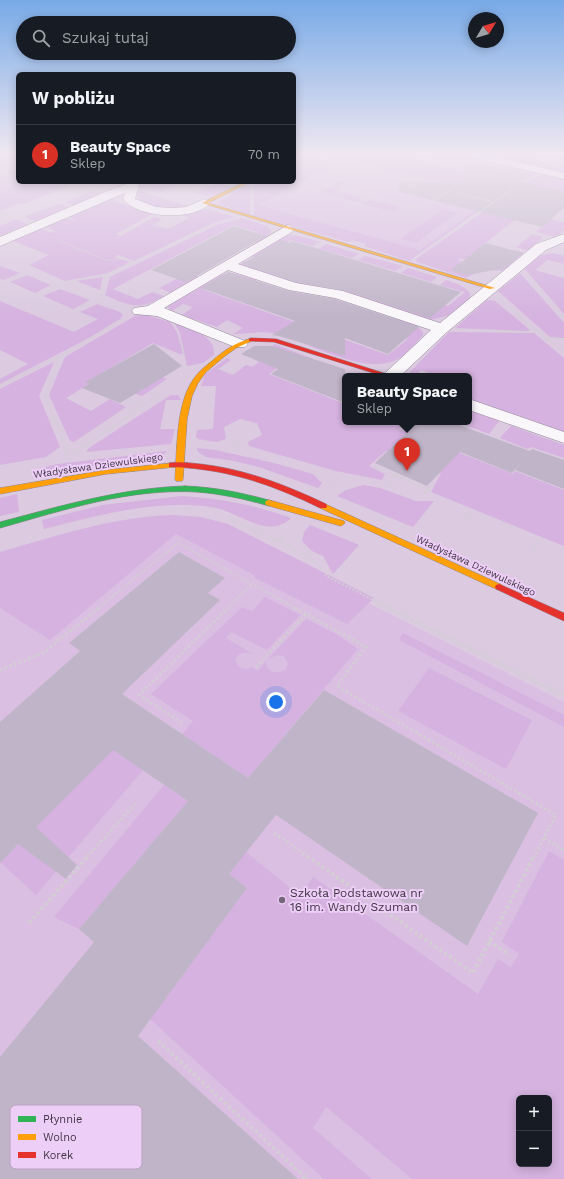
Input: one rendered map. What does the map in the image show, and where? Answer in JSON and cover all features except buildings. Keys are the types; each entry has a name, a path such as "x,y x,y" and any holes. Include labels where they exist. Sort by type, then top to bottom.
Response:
{"street":[{"path":"0,242 78,208"},
{"path":"148,208 154,210 180,211 193,208"},
{"path":"218,208 408,264 490,290"},
{"path":"145,310 288,229"},
{"path":"393,373 442,328 541,247 564,238"},
{"path":"226,265 294,287 338,294 442,328"},
{"path":"145,310 170,316 240,344"},
{"path":"178,489 181,445 192,386 199,376 240,344 254,339 274,340 380,373"},
{"path":"472,405 564,438"},
{"name":"Władysława Dziewulskiego","path":"0,492 118,471 180,465 212,467 252,476 317,501 379,533 564,617"},
{"name":"Władysława Dziewulskiego","path":"0,525 118,496 178,489 208,490 239,495 379,533"}],"path":[{"path":"372,208 394,214 401,210 415,213 423,208"},
{"path":"408,264 486,208"},
{"path":"40,295 68,281 106,275 201,231"},
{"path":"55,240 107,260 124,259"},
{"path":"118,256 134,262"},
{"path":"518,267 564,317"},
{"path":"7,281 29,272"},
{"path":"77,310 100,299 106,275"},
{"path":"490,290 564,353"},
{"path":"0,386 59,357 145,310"},
{"path":"170,316 182,343 191,392"},
{"path":"442,328 459,331 539,332"},
{"path":"546,338 564,339"},
{"path":"59,357 45,396 66,446 66,458 166,390"},
{"path":"128,400 143,406"},
{"path":"233,450 237,441"},
{"path":"374,466 428,489"},
{"path":"389,486 397,473"},
{"path":"422,496 432,485 430,483"},
{"path":"464,519 470,512"},
{"path":"226,518 279,541 318,564 328,577 564,696"},
{"path":"534,549 539,540"},
{"path":"0,670 43,653 178,543 366,648 337,686 556,815 473,973 274,833"},
{"path":"182,723 139,695 252,584"},
{"path":"256,667 306,614"},
{"path":"29,924 135,804"},
{"path":"544,838 563,850"},
{"path":"489,941 509,955"},
{"path":"158,1041 307,1179"}],"shaded area":[{"path":"0,208 7,208 0,211"},
{"path":"48,208 66,208 37,222 24,217"},
{"path":"86,208 135,208 153,214 144,219 140,219 142,220 116,234 121,236 154,217 162,219 153,225 167,229 190,218 181,215 208,209 235,217 215,222 134,261 119,255 114,257 130,262 108,273 65,281 29,265 49,255 11,240 38,227 51,233 55,231 44,226 61,217 77,221 67,216"},
{"path":"157,208 181,208 163,210"},
{"path":"230,208 250,208 250,215"},
{"path":"254,208 269,208 420,250 477,208 483,208 409,261 364,246 366,244 352,240 348,242 254,216"},
{"path":"269,208 476,208 420,250"},
{"path":"377,208 397,208 393,212"},
{"path":"489,208 530,208 479,248 506,256 514,250 525,253 502,271 492,270 475,258 458,259 474,274 466,278 417,262 416,259"},
{"path":"443,209 457,213 416,243 401,239"},
{"path":"242,218 267,226 271,231 268,236 258,243 247,239 257,232 234,225 113,289 138,299 152,292 164,296 155,301 147,304 134,305 121,302 105,295 110,277 217,225"},
{"path":"16,219 29,225 0,236 0,226"},
{"path":"551,219 564,222 564,230 556,237 536,232"},
{"path":"533,234 543,237 528,251 516,247"},
{"path":"283,236 299,236 320,242 312,246 291,240 274,251 448,306 465,292 440,285 446,280 465,288 470,293 470,298 450,315 431,320 337,289 296,283 241,265 244,261 259,266 265,261 251,256"},
{"path":"326,244 359,254 352,258 319,249"},
{"path":"553,253 564,256 564,264 548,260 535,270 564,278 564,314 524,268 541,255"},
{"path":"365,256 403,266 396,271 358,260"},
{"path":"0,266 20,273 4,280 0,279"},
{"path":"408,268 437,277 431,282 401,273"},
{"path":"188,273 199,277 171,293 159,288"},
{"path":"232,273 258,279 250,285 227,277 204,290 388,355 408,339 381,330 396,317 416,325 423,332 423,335 406,353 394,361 380,364 365,363 333,355 273,333 258,332 233,334 243,328 227,320 217,327 182,315 193,307 183,304 172,311 167,306 221,275"},
{"path":"520,273 564,323 564,338 550,337 498,291"},
{"path":"27,275 51,285 35,293 10,282"},
{"path":"103,277 100,290 76,281"},
{"path":"60,289 90,300 73,309 43,296"},
{"path":"487,300 495,301 530,330 455,328"},
{"path":"0,301 74,332 98,319 80,312 97,304 120,312 123,315 120,319 87,339 0,384 0,379 28,364 0,350"},
{"path":"143,314 170,322 177,332 183,354 153,343 86,382 89,384 66,398 91,411 110,399 126,407 74,442 70,441 49,395 65,357 135,316"},
{"path":"175,324 188,327 201,334 211,343 214,348 214,355 203,363 187,366 180,333"},
{"path":"449,332 534,333 564,358 564,433 472,400 472,373 429,373 421,370 418,373 410,372"},
{"path":"275,344 315,360 292,357 269,374 342,403 342,425 398,425 401,426 399,429 513,474 515,471 564,490 564,546 431,492 441,473 386,451 369,466 385,474 382,480 336,471 249,446 248,442 262,435 257,423 240,419 224,427 226,439 216,442 198,439 196,437 197,430 213,429 216,386 201,386 205,374 227,358 231,360 218,369 233,375 246,365 252,367 259,362 254,359"},
{"path":"54,362 39,396 60,447 46,457 0,465 0,389"},
{"path":"153,373 167,379 142,396 125,390"},
{"path":"171,395 178,395 181,400 166,400 160,429 175,429 171,444 86,452 89,448"},
{"path":"472,411 499,421 489,434 465,425 472,425"},
{"path":"511,426 564,445 564,458 531,447 527,449 500,438"},
{"path":"197,448 215,450 270,462 313,474 322,483 318,488 259,467 234,461 206,457 198,452"},
{"path":"167,451 162,456 63,470 34,477 40,468 58,464"},
{"path":"364,485 380,488 416,501 434,501 413,527 337,496 346,490"},
{"path":"17,494 19,512 0,516 0,498"},
{"path":"181,496 237,503 291,518 282,524 264,526 216,508 196,505 174,505 152,506 107,514 44,529 42,520 103,505"},
{"path":"171,515 201,517 228,524 374,598 347,624 255,578 254,575 176,534 50,640 0,608 0,552 106,523 128,519"},
{"path":"310,525 359,545 333,574 323,556 312,551 302,541 304,532"},
{"name":"Szkoła Podstawowa nr 16 im. Wandy Szuman","path":"216,526 564,702 564,1179 0,1179 0,561"},
{"path":"265,597 300,615 267,650 231,632 226,638 253,654 245,652 238,655 235,660 239,667 246,669 252,667 258,671 266,661 268,668 273,672 280,672 286,669 288,664 284,656 277,655 268,659 306,619 336,634 358,649 248,778 182,734 193,721 151,694 242,607 252,611"},
{"path":"403,633 564,715 564,727 399,640"},
{"path":"429,668 532,720 506,769 398,711"},
{"path":"84,730 143,770 36,895 0,862 93,769"},
{"path":"164,785 188,801 79,929 54,917"},
{"path":"549,851 564,860 564,1179 412,1179 326,1107 313,1128 372,1179 324,1179 150,1019 247,888 229,874 246,852 300,896 313,877 478,994 498,959 511,967 519,954 502,942"}],"traffic: fast":[{"path":"0,525 68,506 138,492 161,490 196,489 216,491 269,503"}],"traffic: slow":[{"path":"221,208 492,288"},
{"path":"179,479 184,419 188,396 194,383 204,371 223,355 238,345 251,340"},
{"path":"0,491 106,472 172,465"},
{"path":"269,503 341,523"},
{"path":"323,506 499,587"}],"traffic: jam":[{"path":"251,340 274,340 380,373"},
{"path":"172,465 192,465 231,471 250,476 287,489 323,506"},
{"path":"499,587 564,617"}],"place":[{"name":"Beauty Space","path":"407,471"},
{"name":"Szkoła Podstawowa nr 16 im. Wandy Szuman","path":"282,900"}]}
